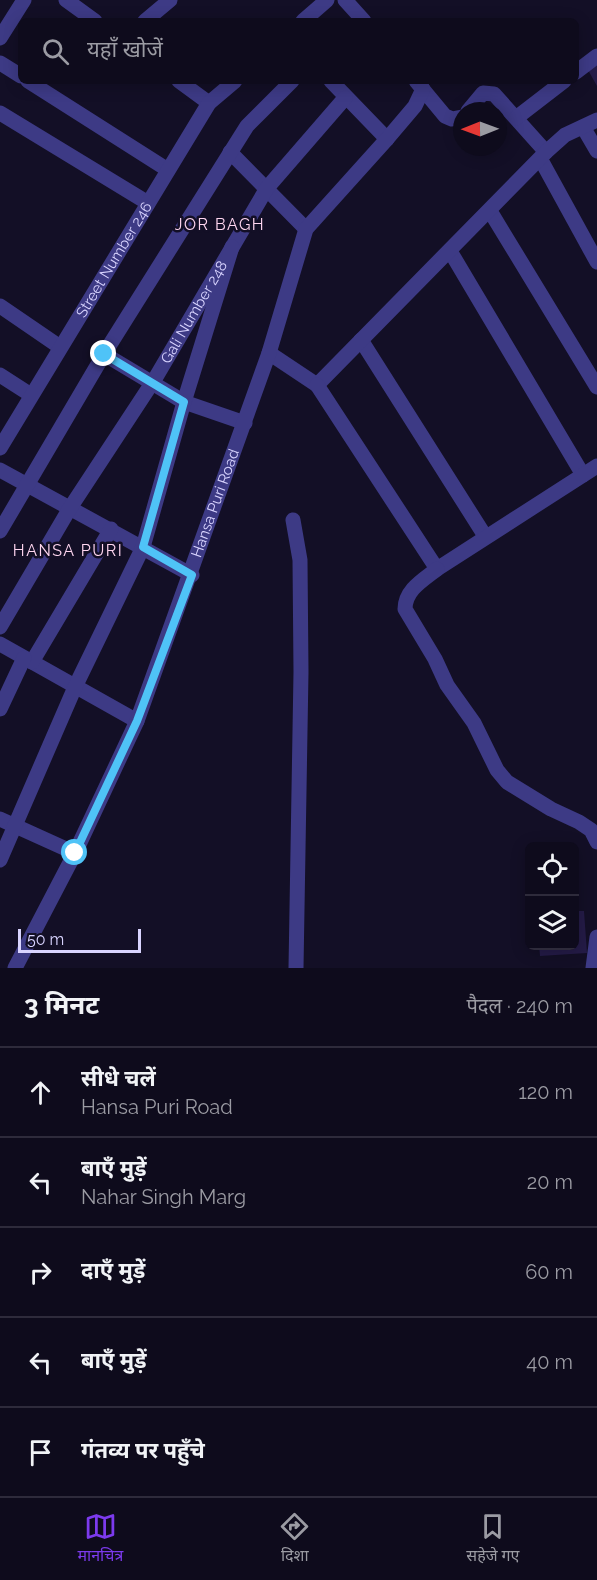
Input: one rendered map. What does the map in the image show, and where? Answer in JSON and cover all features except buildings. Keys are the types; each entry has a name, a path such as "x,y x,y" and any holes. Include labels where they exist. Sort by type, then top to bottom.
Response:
{"street":[{"path":"0,38 24,0"},
{"path":"66,0 91,18"},
{"path":"149,18 170,0"},
{"path":"306,18 327,0"},
{"path":"345,0 361,18"},
{"path":"579,70 597,56"},
{"path":"0,63 18,74"},
{"path":"33,84 168,170"},
{"path":"183,84 209,103"},
{"name":"Street Number 246","path":"0,448 209,103 231,84"},
{"path":"0,531 104,354 230,152 247,126 289,84"},
{"path":"333,84 387,139"},
{"path":"516,118 560,84"},
{"path":"420,85 445,116 453,119"},
{"name":"Hansa Puri Road","path":"15,968 75,853 137,721 192,575 245,423 269,353 306,229 415,105 420,85"},
{"path":"476,102 483,93 489,92 499,102"},
{"name":"Gali Number 248","path":"0,627 70,508 153,381 267,188 345,98"},
{"path":"507,109 516,118 543,156 597,262"},
{"path":"0,113 148,203"},
{"path":"317,385 565,135 590,124 597,151"},
{"path":"230,152 306,229"},
{"path":"490,211 597,387"},
{"path":"0,860 75,687 143,547 184,402 232,247"},
{"path":"450,251 583,475"},
{"path":"0,306 60,347"},
{"path":"362,340 485,536"},
{"path":"269,353 317,385 437,569"},
{"path":"104,354 153,381 184,402 245,423"},
{"path":"0,375 31,396"},
{"path":"597,466 437,569 412,589 405,601 405,609 435,659 447,685 474,723 498,771 507,782 591,830 597,842"},
{"path":"0,470 26,487 111,529 192,575"},
{"path":"293,520 300,560 301,672 296,968"},
{"path":"0,709 28,660 111,529"},
{"path":"0,644 137,721"},
{"path":"0,819 75,853"},
{"path":"593,968 597,937"}],"district":[{"name":"JOR BAGH","path":"220,224"},
{"name":"HANSA PURI","path":"68,550"}],"route":[{"path":"75,853 137,721 192,575 143,547 184,402 153,381 104,354"}]}
